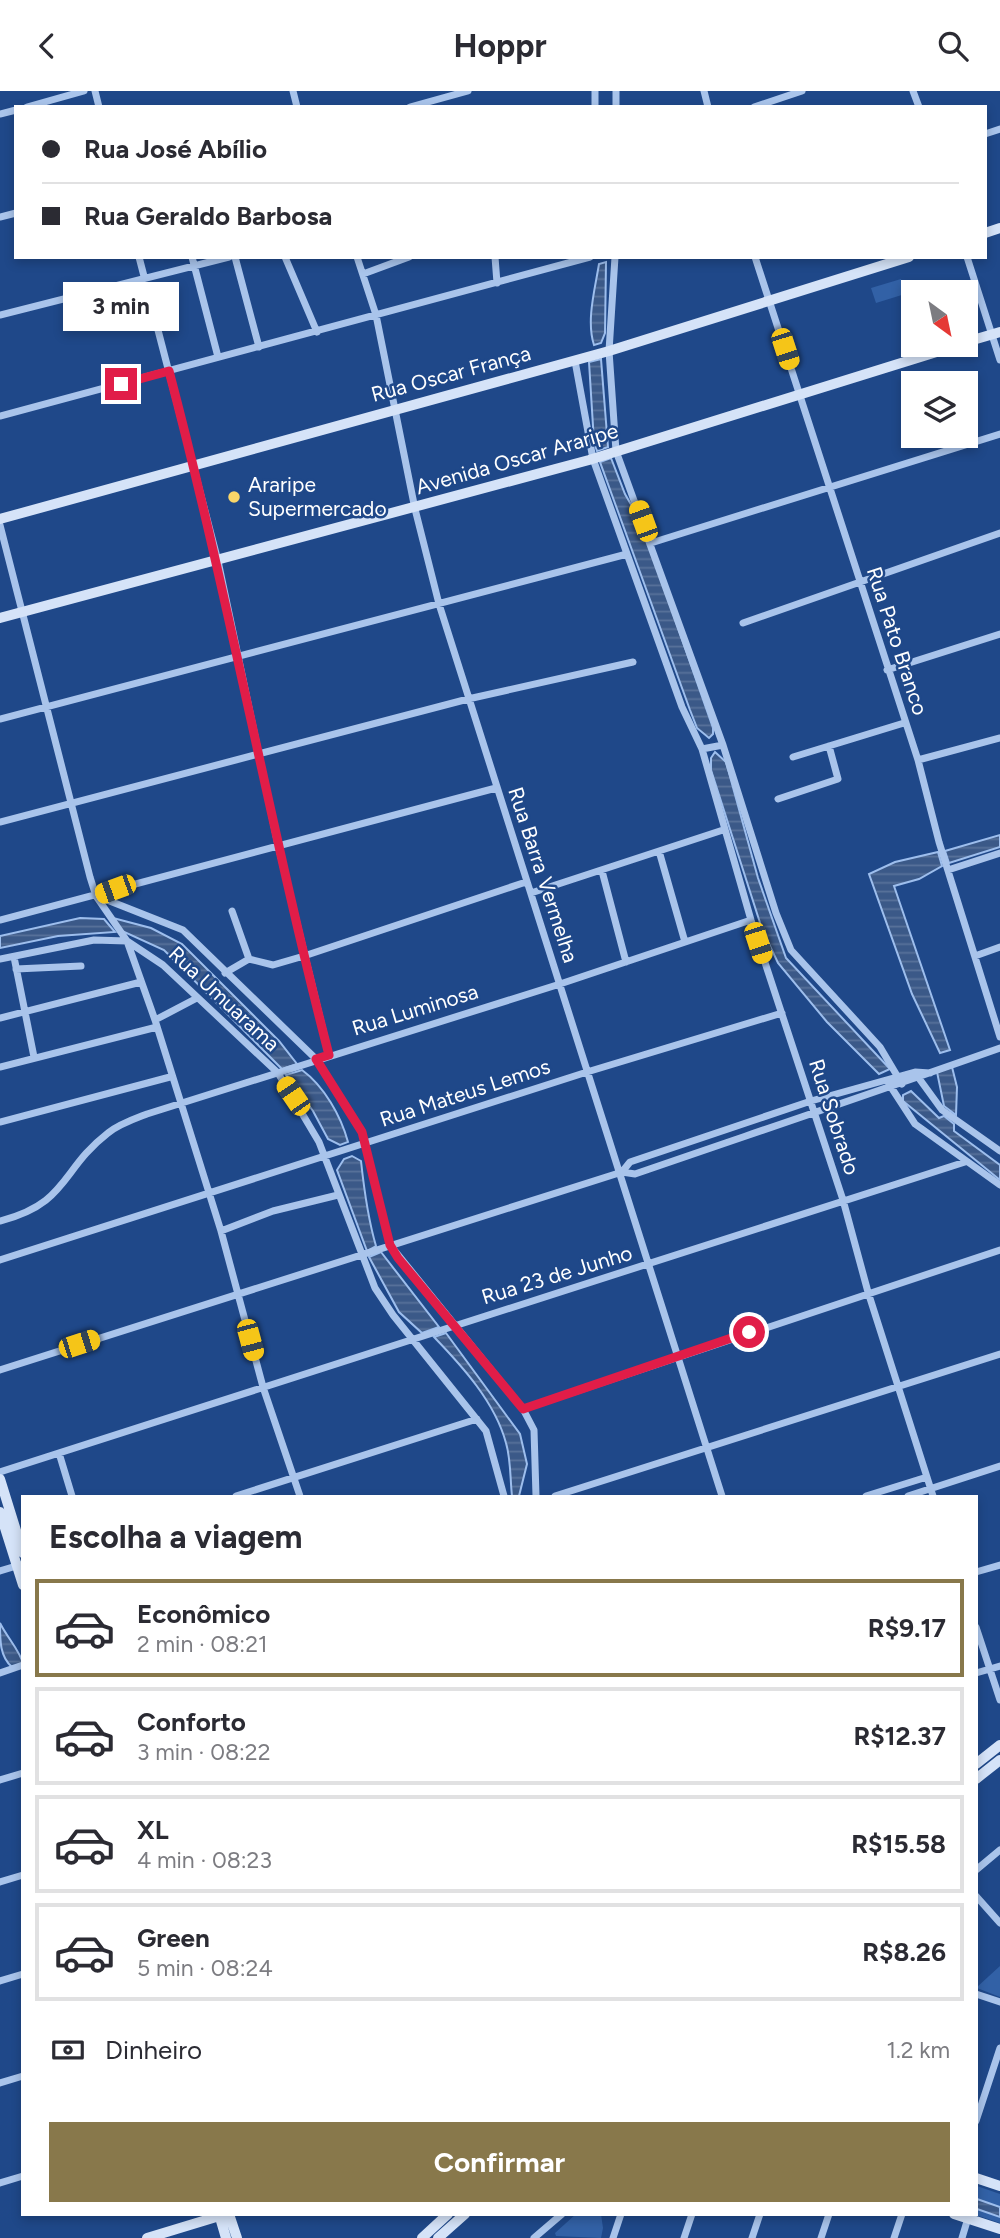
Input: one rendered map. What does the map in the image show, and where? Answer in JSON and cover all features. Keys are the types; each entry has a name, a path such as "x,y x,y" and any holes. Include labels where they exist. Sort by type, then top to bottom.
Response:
{"street":[{"path":"34,105 83,91"},
{"path":"417,105 468,91"},
{"path":"760,105 802,91"},
{"path":"140,259 218,561 236,659 329,1055"},
{"path":"192,259 218,357"},
{"path":"0,315 222,259"},
{"path":"236,259 259,347"},
{"path":"286,259 317,332"},
{"name":"Rua Barra Vermelha","path":"358,259 376,315 415,509 439,604 722,1495"},
{"path":"363,274 404,259"},
{"path":"495,259 497,283"},
{"path":"0,416 583,259"},
{"path":"615,259 609,351 615,451 723,745 776,913 791,950 880,1047 900,1080"},
{"name":"Rua Pato Branco","path":"756,259 918,760 948,870 1000,1037"},
{"name":"Rua Oscar França","path":"0,519 575,361 903,259"},
{"path":"968,259 996,333 1000,360"},
{"path":"978,338 996,333"},
{"name":"Avenida Oscar Araripe","path":"0,618 415,509 593,459 922,357"},
{"name":"Rua Sobrado","path":"575,361 593,459 682,707 702,749 723,830 843,1200 868,1292 932,1493"},
{"path":"651,543 1000,434"},
{"path":"0,525 96,896 127,941 156,1023 170,1077 221,1231 263,1387 300,1495"},
{"path":"743,622 1000,533"},
{"path":"0,719 627,554"},
{"path":"887,670 1000,634"},
{"path":"0,822 468,699 633,662"},
{"path":"793,757 904,723"},
{"path":"918,760 1000,739"},
{"path":"702,749 723,745"},
{"path":"778,799 838,779 829,746"},
{"path":"0,920 496,788"},
{"path":"531,893 723,830"},
{"path":"660,851 685,942"},
{"path":"948,870 1000,853"},
{"path":"602,871 626,962"},
{"path":"225,973 248,959 273,965 526,882"},
{"name":"Rua Umuarama","path":"96,896 183,930 316,1059 342,1097 365,1143 390,1245 523,1409 534,1430 536,1495"},
{"path":"232,911 248,959"},
{"name":"Rua Luminosa","path":"0,1221 24,1215 43,1205 107,1133 126,1122 180,1102 560,984 751,920"},
{"path":"0,959 93,940 127,941"},
{"name":"Rua Umuarama","path":"127,941 157,960 278,1073 308,1118 326,1157 360,1254 384,1302 477,1419 491,1441 504,1495"},
{"path":"975,956 1000,947"},
{"path":"14,957 34,1058"},
{"path":"16,969 81,966"},
{"path":"0,1018 141,982"},
{"path":"0,1056 1,1066 156,1023 197,997"},
{"name":"Rua Mateus Lemos","path":"0,1260 587,1072 782,1013"},
{"path":"621,1172 630,1162 811,1101 930,1073 1000,1048"},
{"path":"917,1075 942,1110 1000,1151"},
{"path":"0,1122 170,1077"},
{"path":"0,1370 237,1292 621,1172 635,1174 889,1083"},
{"path":"889,1083 915,1124 1000,1185"},
{"name":"Rua 23 de Junho","path":"0,1472 965,1162"},
{"path":"221,1231 273,1211 338,1195"},
{"path":"523,1409 1000,1250"},
{"path":"558,1495 1000,1354"},
{"path":"239,1495 477,1419"},
{"path":"59,1453 72,1495"},
{"path":"932,1493 1000,1466"},
{"path":"869,1495 927,1477"},
{"path":"0,1479 21,1547"},
{"path":"0,1512 20,1565 0,1571"},
{"path":"978,1571 1000,1565"},
{"path":"978,1633 1000,1700"},
{"path":"1,1670 21,1665"},
{"path":"978,1672 1000,1665"},
{"path":"978,1762 1000,1745"},
{"path":"978,1777 1000,1760"},
{"path":"0,1780 21,1774"},
{"path":"978,1868 1000,1850"},
{"path":"0,1882 21,1876"},
{"path":"978,1898 1000,1923"},
{"path":"0,1982 21,1975"},
{"path":"978,1995 1000,2002"},
{"path":"978,2114 1000,2048"},
{"path":"0,2083 21,2077"},
{"path":"0,2183 21,2177"},
{"path":"978,2179 1000,2186"},
{"path":"147,2238 217,2216"},
{"path":"223,2216 226,2238"},
{"path":"224,2216 237,2238"},
{"path":"422,2238 445,2228 462,2216"},
{"path":"534,2238 560,2216"},
{"path":"613,2238 620,2216"},
{"path":"684,2238 691,2216"},
{"path":"752,2238 760,2216"},
{"path":"821,2238 828,2216"},
{"path":"894,2238 901,2216"},
{"path":"961,2216 1000,2229"},
{"path":"962,2238 968,2218"}],"shaded area":[{"path":"606,262 605,333 601,343 594,345 592,305 599,264"},
{"path":"901,279 901,295 876,303 871,288"},
{"path":"601,359 608,447 597,451 594,442 589,362"},
{"path":"611,458 625,494 641,522 713,728 713,734 709,738 697,728 600,462"},
{"path":"715,752 726,762 758,878 786,958 890,1069 879,1074 827,1022 778,963 762,929 711,770 711,758"},
{"path":"1000,835 1000,847 949,863 945,851"},
{"path":"938,852 942,866 919,879 894,886 950,1050 940,1053 912,994 869,874 895,862"},
{"path":"80,918 104,919 115,932 58,936 0,948 0,936"},
{"path":"113,918 151,928 182,944 279,1041 297,1064 282,1069 164,950 122,931"},
{"path":"952,1067 957,1087 956,1115 944,1106 937,1072"},
{"path":"302,1070 331,1102 348,1142 340,1145 328,1139 313,1111 286,1075"},
{"path":"911,1091 939,1118 944,1116 954,1124 954,1131 1000,1165 1000,1180 903,1101 903,1095"},
{"path":"352,1156 361,1161 376,1246 367,1251 337,1170 344,1159"},
{"path":"381,1252 439,1327 422,1333 399,1312 369,1257"},
{"path":"446,1333 520,1434 527,1464 519,1495 512,1495 508,1449 494,1413 466,1372 434,1337"},
{"path":"0,1623 19,1654 21,1665 12,1667 8,1663 1,1642"},
{"path":"1000,1966 1000,1997 978,1986"},
{"path":"978,2186 1000,2194 1000,2223 978,2216"},
{"path":"978,2199 1000,2207 1000,2217 978,2209"},
{"path":"574,2216 601,2216 601,2238 556,2236 555,2233"}],"place":[{"name":"Araripe Supermercado","path":"234,497"}],"route":[{"path":"121,384 169,371 218,561 236,659 329,1055 316,1059 362,1132 390,1245 398,1258 523,1409 749,1332"}]}
